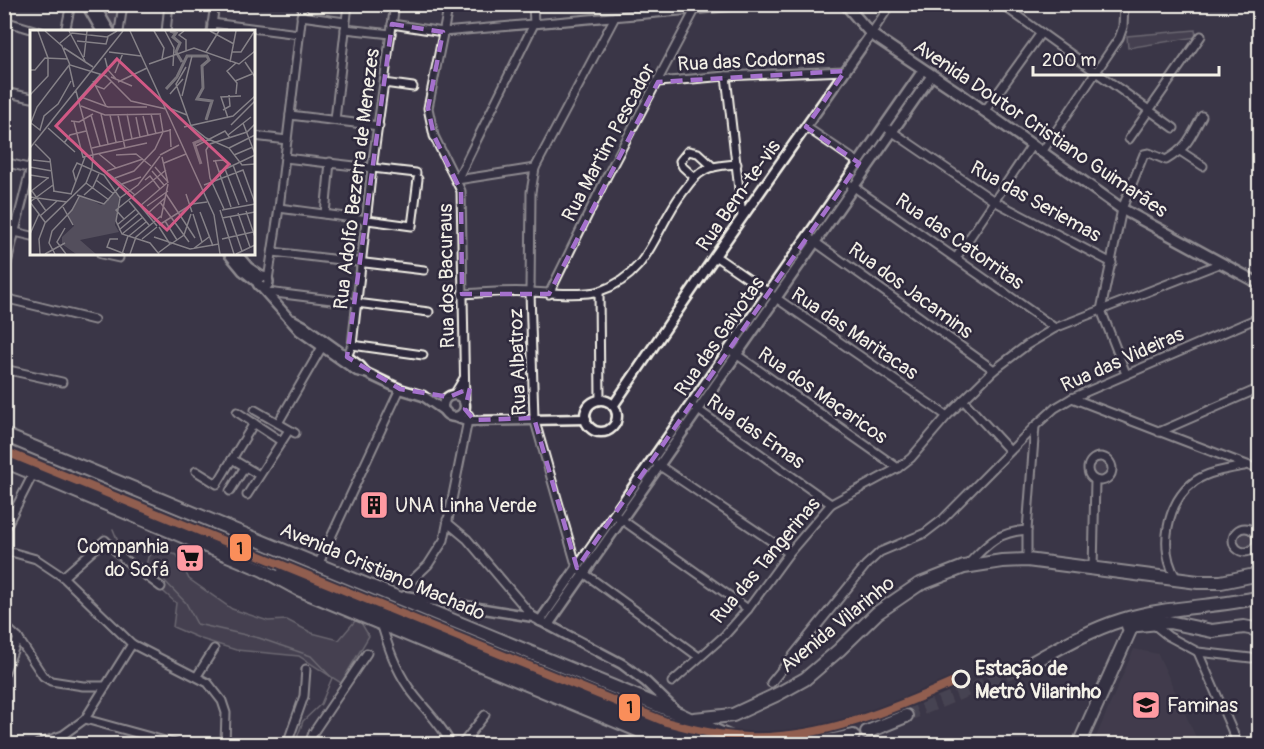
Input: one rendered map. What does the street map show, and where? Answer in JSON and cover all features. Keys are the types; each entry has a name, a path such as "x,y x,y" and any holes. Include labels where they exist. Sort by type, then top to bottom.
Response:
{"highway":[{"name":"Avenida Cristiano Machado","path":"4,435 684,716 746,744"},
{"path":"4,461 263,570 298,589 671,744"},
{"name":"Avenida Vilarinho","path":"684,716 733,715 805,680 885,607 918,585 964,567 1027,560 1221,582 1259,574"},
{"path":"263,570 297,579 662,728 702,740 729,743"},
{"path":"1026,666 1083,637 1094,637 1134,621 1188,608 1236,603 1260,597"},
{"path":"1134,621 1169,622 1212,631 1244,627 1260,630"},
{"path":"1079,744 1134,621"},
{"path":"867,732 906,716"},
{"path":"803,743 853,736"},
{"path":"779,744 788,744"}],"main road":[{"name":"Avenida Doutor Cristiano Guimarães","path":"845,4 871,34 1122,209 1260,284"}],"street":[{"path":"65,30 71,4"},
{"path":"87,4 101,30"},
{"path":"94,4 109,30"},
{"path":"120,30 123,4"},
{"path":"166,30 169,4"},
{"path":"208,4 215,5 212,27 244,30"},
{"path":"264,283 273,252 303,4"},
{"path":"335,120 348,4"},
{"name":"Rua Adolfo Bezerra de Menezes","path":"347,357 357,303 394,4"},
{"name":"Rua dos Bacuraus","path":"410,582 436,554 444,540 468,414 462,294 461,191 434,136 428,108 449,4"},
{"path":"456,180 534,24 533,4"},
{"path":"392,24 442,32 615,18 697,7 759,4"},
{"name":"Rua Bem-te-vis","path":"613,405 891,4"},
{"path":"1001,4 1174,128"},
{"path":"1042,152 1119,38 1123,27 1124,4"},
{"name":"Rua Martim Pescador","path":"549,294 606,178 697,7"},
{"path":"301,16 391,34"},
{"name":"Rua Albatroz","path":"580,571 534,418 531,192 535,168 615,18"},
{"path":"4,21 35,30"},
{"path":"255,31 299,34"},
{"path":"984,112 1041,33"},
{"path":"1129,139 1201,36"},
{"name":"Rua das Codornas","path":"658,82 726,76 845,71"},
{"name":"Rua das Gaivotas","path":"540,621 580,571 928,72"},
{"path":"726,76 742,216"},
{"path":"384,83 413,87"},
{"path":"4,92 30,98"},
{"path":"290,115 379,126"},
{"path":"1126,374 1101,310 1122,209 1144,154 1149,153 1166,160 1180,151 1186,146 1202,116"},
{"path":"806,127 859,163"},
{"name":"Rua das Gaivotas","path":"850,184 859,163 888,129"},
{"name":"Rua das Seriemas","path":"888,129 994,201 1112,263"},
{"path":"255,136 287,140"},
{"path":"956,258 1032,145"},
{"path":"694,177 683,167 680,160 688,151 698,153 713,167"},
{"path":"1180,151 1203,166"},
{"path":"285,158 372,168"},
{"path":"4,162 30,167"},
{"path":"325,214 330,162"},
{"path":"462,294 531,292 549,294 599,291 621,281 637,270 648,255 673,205 694,177 707,168 737,164"},
{"name":"Rua dos Bacuraus","path":"367,219 412,226 417,176 372,168"},
{"path":"456,180 535,168"},
{"path":"4,275 30,171"},
{"name":"Rua das Catorritas","path":"850,184 1055,328"},
{"path":"279,208 367,219"},
{"path":"15,232 30,236"},
{"name":"Rua dos Jacamins","path":"812,239 994,370"},
{"path":"273,252 424,270"},
{"path":"106,255 119,258"},
{"path":"230,255 243,271 264,283 357,303 429,312"},
{"path":"238,255 264,283 300,331 322,347 357,371 400,389 423,396 459,396 468,414"},
{"name":"Rua das Maritacas","path":"715,256 947,416"},
{"name":"Rua das Tangerinas","path":"672,682 725,635 748,609 789,553 831,504 898,468 911,458 947,416 994,370 1027,345 1055,328 1221,263"},
{"path":"599,291 600,400"},
{"path":"4,298 94,320"},
{"name":"Rua das Videiras","path":"771,682 866,565 880,552 925,533 942,520 1009,450 1055,408 1126,374 1260,317"},
{"path":"292,320 360,366 366,373"},
{"path":"351,345 423,355"},
{"path":"278,423 322,347"},
{"name":"Rua dos Maçaricos","path":"733,352 898,468"},
{"path":"4,369 62,382"},
{"name":"Rua dos Bacuraus","path":"450,397 465,376"},
{"path":"1159,432 1260,388"},
{"path":"318,565 400,389"},
{"path":"423,396 455,417 468,414 586,419"},
{"path":"446,412 444,405 450,397"},
{"path":"1072,398 1260,470"},
{"path":"600,400 608,401 613,405 617,418 613,426 608,430 595,430 590,427 586,419 589,405 600,400"},
{"path":"963,400 1009,450"},
{"name":"Rua das Emas","path":"695,408 831,504"},
{"path":"247,495 281,441 292,431 255,410"},
{"path":"237,412 281,441"},
{"path":"196,471 217,484 254,423"},
{"path":"1027,560 1035,426"},
{"path":"232,459 259,475"},
{"path":"656,463 789,553"},
{"path":"1172,577 1167,531 1171,514 1180,497 1195,481 1210,474 1246,465"},
{"path":"230,491 245,467"},
{"path":"4,531 33,474"},
{"path":"1093,569 1095,480"},
{"path":"618,517 748,609"},
{"path":"447,520 448,524 467,539 540,621"},
{"path":"964,567 994,539 1012,531 1027,530"},
{"path":"63,577 105,540 125,560 161,587"},
{"path":"4,550 36,559 63,577 132,644 197,676 216,691 222,701 227,724 225,744"},
{"path":"580,571 699,657"},
{"path":"386,593 540,621 629,668 684,716"},
{"path":"380,623 400,674 451,744"},
{"path":"1151,623 1168,636 1198,652 1251,658"},
{"path":"4,625 18,638 43,676 51,681 83,686 106,686"},
{"path":"4,674 18,638"},
{"path":"38,744 63,735 85,719 132,644"},
{"path":"197,676 214,649"},
{"path":"309,744 313,733 367,652"},
{"path":"1198,652 1239,744"},
{"path":"287,744 303,696 306,669"},
{"path":"462,744 485,715"},
{"path":"85,719 176,744"},
{"path":"615,744 638,740 663,744"}],"highlighted area":[{"path":"392,24 443,32 428,108 434,136 461,191 462,294 549,294 658,82 845,71 806,127 859,163 577,568 534,418 474,420 465,409 470,388 449,397 400,389 347,357"}],"shaded area":[{"path":"100,5 120,5 117,30 114,30"},
{"path":"1195,30 1196,37 1128,48 1127,36"},
{"path":"1099,459 1106,462 1109,469 1106,476 1099,479 1092,476 1089,469 1092,462"},
{"path":"1245,530 1252,533 1255,540 1252,547 1245,550 1238,547 1235,540 1238,533"},
{"path":"154,549 177,555 189,579 232,609 268,621 287,620 312,633 339,640 355,621 360,621 369,636 341,683 299,656 236,650 201,639 173,627 176,603 144,574 148,557"},
{"name":"Faminas","path":"1134,649 1158,654 1199,744 1093,744"}],"waterway":[{"path":"113,529 122,552 162,578 186,603 197,624 259,638 311,656 332,678 321,704 303,721 295,744"}],"tunnel":[{"path":"906,716 1026,666"},
{"path":"736,743 756,744"}],"tram line":[{"path":"277,563 363,593"},
{"path":"538,665 592,692"}],"transit line":[{"name":"1","path":"4,451 666,722 696,730 747,737 775,737 830,728 884,711 961,679"}],"place":[{"name":"UNA Linha Verde","path":"374,505"},
{"name":"Companhia do Sofá","path":"190,558"},
{"name":"Estação de Metrô Vilarinho","path":"961,679"},
{"name":"Faminas","path":"1146,705"}]}
